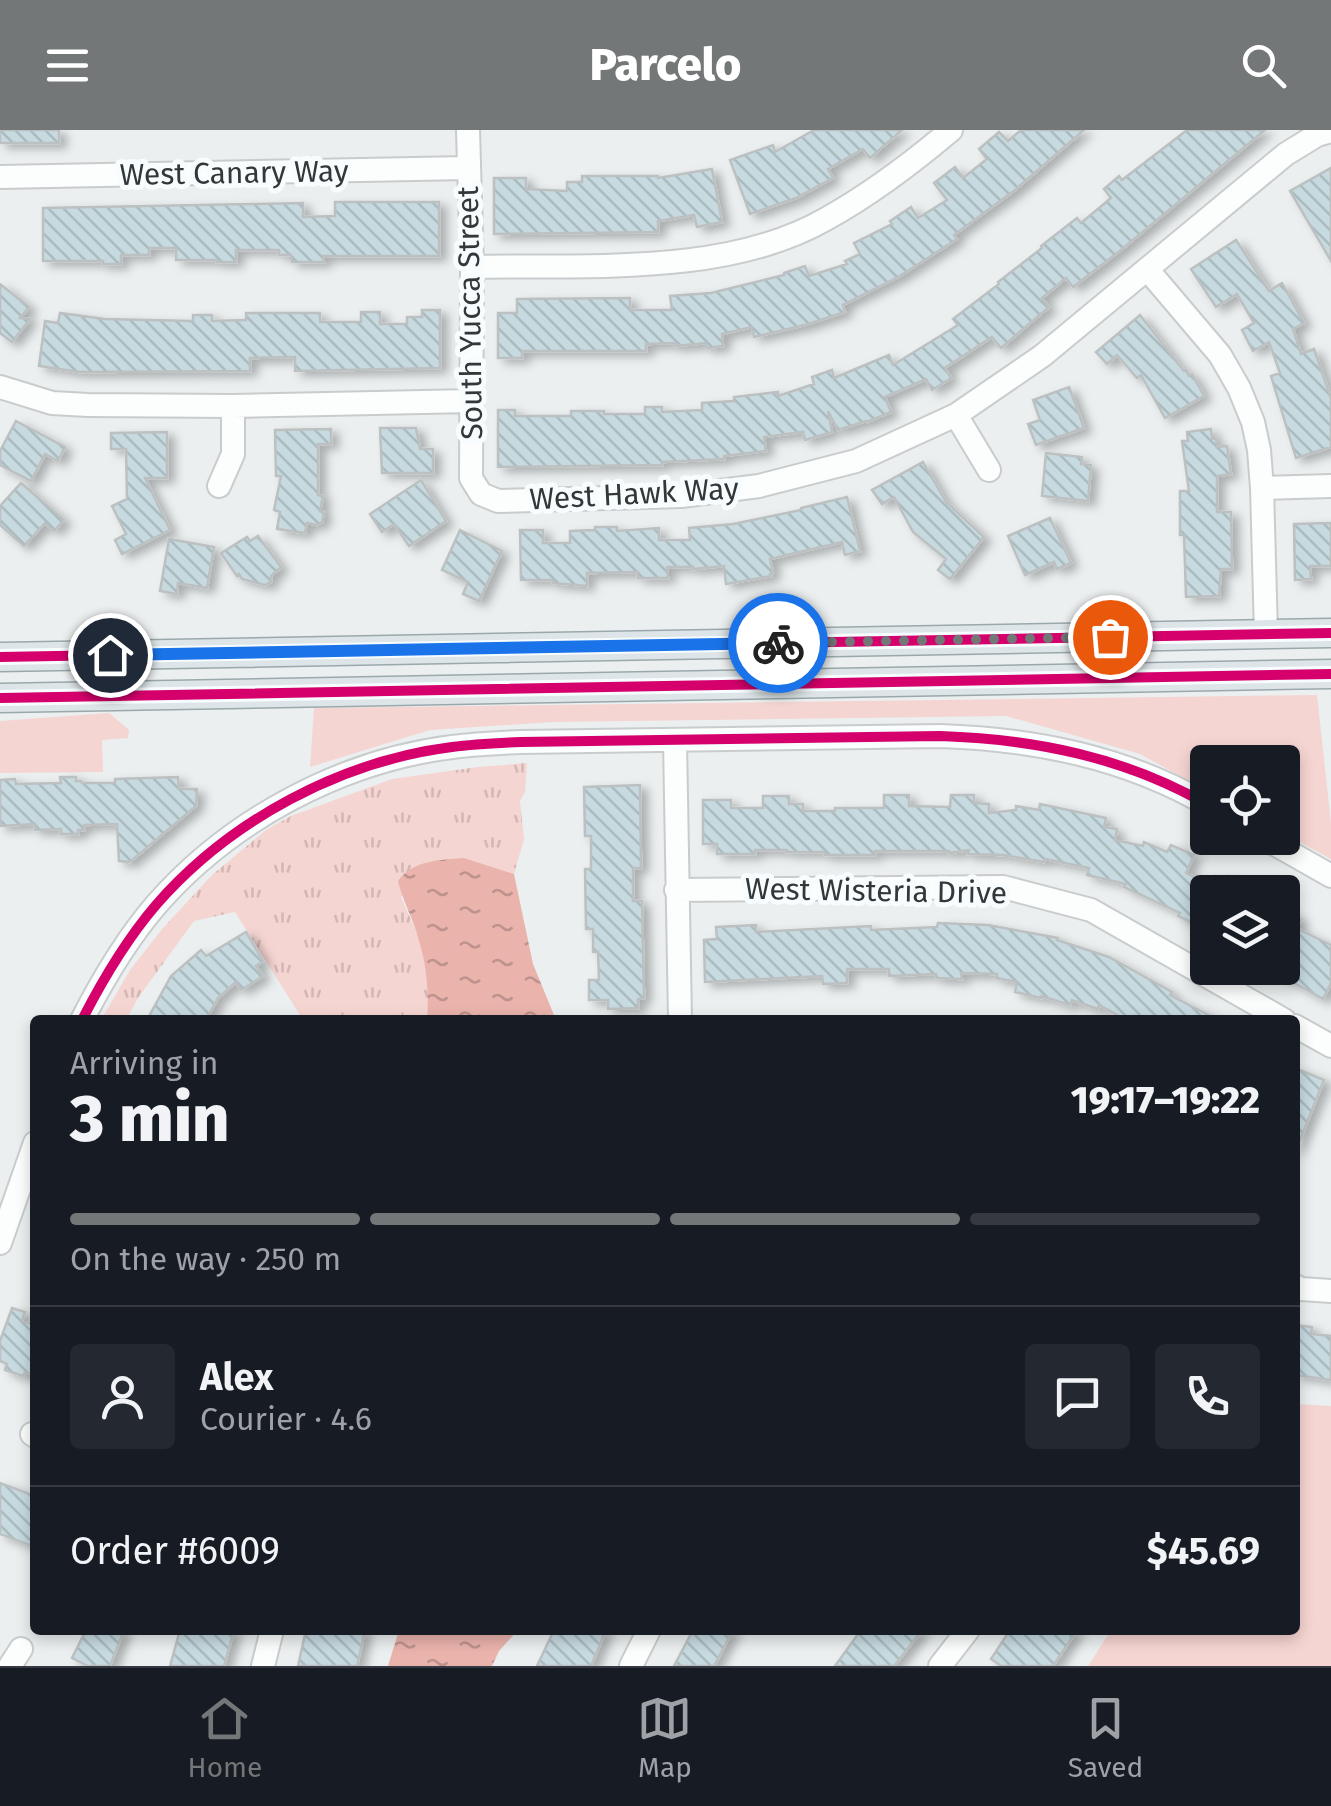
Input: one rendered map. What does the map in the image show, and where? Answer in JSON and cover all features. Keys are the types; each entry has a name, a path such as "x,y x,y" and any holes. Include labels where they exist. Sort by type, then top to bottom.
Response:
{"main road":[{"path":"0,657 1331,633"},
{"path":"142,696 161,677 174,672 264,670 294,652"},
{"path":"0,698 1331,674"}],"street":[{"name":"South Yucca Street","path":"468,130 471,478 482,494"},
{"path":"472,267 665,263 730,254 824,221 905,168 951,130"},
{"name":"West Hawk Way","path":"482,494 498,502 681,496 759,486 856,461 956,415 1042,356 1286,154 1331,131"},
{"name":"West Canary Way","path":"0,178 468,168"},
{"path":"1147,270 1220,354 1253,422 1262,488 1266,634"},
{"path":"0,387 52,402 233,406 471,400"},
{"path":"219,486 233,454 233,406"},
{"path":"956,415 989,470"},
{"path":"1262,488 1331,486"},
{"path":"85,1015 121,950 158,903 216,848 280,804 312,788 400,757 452,746 940,736 1010,740 1101,760 1190,795"},
{"path":"675,741 680,1015"},
{"path":"1294,855 1331,876"},
{"name":"West Wisteria Drive","path":"676,890 1003,887 1091,910 1275,1015"},
{"path":"1300,1029 1331,1046"},
{"path":"0,1243 30,1177"},
{"path":"1300,1288 1331,1291"},
{"path":"263,1666 271,1635"},
{"path":"632,1666 646,1635"},
{"path":"940,1666 964,1635"}],"green space":[{"path":"1317,695 1331,823 1331,859 1300,842 1300,745 1190,745 1190,782 1140,754 1006,716 553,722 430,730 310,767 314,708"},
{"path":"109,713 129,730 128,738 102,740 103,772 0,773 0,721"},
{"path":"527,763 525,792 520,801 524,839 514,874 464,858 401,897 419,938 429,986 427,1015 300,1015 235,912 194,921 129,1015 104,1015 130,970 163,928 212,875 266,830 291,816 392,779"},
{"path":"1300,1404 1331,1406 1331,1666 1088,1666 1108,1635 1300,1635"}],"water":[{"path":"464,858 514,874 533,964 554,1015 427,1015 424,961 398,881 411,869"},
{"path":"397,1635 513,1635 492,1666 388,1666"}],"building":[{"path":"0,130 59,130 59,143 0,143"},
{"path":"814,130 902,130 870,158 863,149 828,169 833,178 796,198 750,214 730,160 773,145 775,152"},
{"path":"1021,130 1084,130 1015,190 954,235 957,239 900,276 843,305 845,312 754,337 752,327 722,334 723,346 646,344 646,351 522,351 522,358 498,358 498,313 517,313 517,299 630,298 630,310 672,310 670,296 711,293 805,266 809,276 847,264 845,261 860,254 854,243 892,224 890,221 911,207 918,218 947,200 934,183 955,167 963,178 987,159 979,149 999,132 1008,141"},
{"path":"1187,130 1265,130 1073,287 1066,278 1042,298 1049,307 1001,348 992,337 945,368 951,378 932,390 926,379 885,397 891,412 838,430 828,411 832,432 805,440 803,432 764,437 766,451 724,459 662,465 498,467 498,410 515,410 515,416 571,416 571,411 645,414 645,407 662,407 662,412 702,410 702,403 734,401 734,397 778,392 778,396 814,384 812,377 832,370 834,378 889,355 893,365 958,325 953,319 1077,218 1081,223 1111,198 1104,189 1119,176 1122,180"},
{"path":"1331,168 1331,261 1290,191"},
{"path":"712,169 722,222 697,227 694,215 658,221 658,232 494,234 494,178 526,178 526,189 567,191 567,182 582,182 582,176 658,178"},
{"path":"335,202 439,202 439,256 323,256 324,262 292,262 291,255 279,255 279,250 236,250 236,262 217,262 176,260 176,248 149,248 149,255 121,255 121,264 43,261 43,208 303,203 303,217 335,216"},
{"path":"1236,240 1269,291 1282,283 1304,323 1293,329 1301,354 1314,349 1331,398 1331,447 1296,458 1271,376 1280,373 1269,342 1253,351 1242,330 1254,323 1237,294 1216,307 1191,269"},
{"path":"0,284 29,307 20,318 30,319 12,342 0,333"},
{"path":"422,310 440,310 440,368 295,371 295,357 250,358 250,371 80,372 39,366 45,321 58,323 60,313 105,319 193,321 193,315 212,315 212,321 246,320 246,313 320,313 320,322 361,322 361,312 380,312 380,324 407,324 407,317 422,317"},
{"path":"1140,315 1184,371 1192,374 1204,396 1165,418 1141,375 1137,378 1117,355 1107,364 1096,352"},
{"path":"1069,387 1084,428 1036,445 1028,424 1040,420 1033,400"},
{"path":"16,421 65,447 58,461 45,454 31,481 0,465 0,451"},
{"path":"380,428 416,428 420,449 433,449 433,473 382,473"},
{"path":"331,429 331,444 318,444 322,522 307,523 305,533 277,529 280,512 274,510 281,476 276,476 275,430"},
{"path":"1211,429 1217,447 1227,446 1231,474 1217,476 1217,512 1231,512 1232,569 1221,569 1219,596 1186,597 1180,491 1189,491 1182,441 1188,441 1187,432"},
{"path":"167,432 167,478 145,478 170,530 122,554 115,540 126,534 112,506 127,499 126,449 111,449 111,433"},
{"path":"1046,453 1082,457 1081,464 1091,465 1088,501 1042,496"},
{"path":"923,462 946,502 984,537 950,579 938,570 946,559 913,532 894,497 882,504 872,490"},
{"path":"421,480 446,521 409,546 394,524 382,532 370,514"},
{"path":"21,483 64,520 54,531 45,523 24,546 0,525 0,506"},
{"path":"847,497 860,551 845,555 842,542 770,559 771,576 726,584 724,566 667,567 668,578 638,578 638,572 587,573 587,586 521,580 520,530 543,530 543,543 570,543 570,531 595,527 617,527 617,531 659,528 659,540 690,540 689,528 733,524"},
{"path":"1050,518 1071,563 1057,569 1054,562 1025,575 1008,536"},
{"path":"1331,523 1331,566 1310,566 1311,579 1295,580 1294,524"},
{"path":"460,530 502,551 479,601 463,594 468,582 442,570"},
{"path":"258,536 281,567 265,585 237,576 221,553 247,537 250,541"},
{"path":"169,539 214,547 207,588 178,583 177,594 160,591"},
{"path":"60,777 76,777 82,783 115,783 115,779 178,777 179,789 197,789 196,806 130,862 119,861 117,824 84,825 78,834 61,834 61,829 35,830 35,824 0,826 0,780 15,779 16,784 61,783"},
{"path":"640,785 641,868 633,868 633,901 642,901 644,998 638,999 638,1008 608,1009 608,1000 589,1000 589,980 599,980 593,929 586,929 585,869 591,869 591,836 585,836 584,787"},
{"path":"884,795 909,795 909,806 950,807 951,795 974,795 974,803 989,804 989,813 1016,810 1016,806 1039,810 1040,804 1106,818 1104,827 1117,829 1115,840 1143,846 1144,842 1167,852 1171,845 1194,855 1186,873 1190,875 1190,922 1124,887 1126,884 1087,875 1089,868 1045,859 1044,862 968,854 969,850 875,851 875,855 787,850 717,854 717,844 703,844 703,800 731,800 731,808 763,808 763,796 789,796 789,804 803,804 803,811 884,808"},
{"path":"938,923 988,925 1058,938 1109,957 1208,1015 1117,1015 1099,1005 1098,1009 1072,1000 1070,1005 1015,992 1017,982 996,978 997,974 961,973 962,979 936,978 936,974 889,976 889,969 847,969 847,983 823,984 822,976 705,982 704,940 717,939 716,927 756,925 756,932 937,927"},
{"path":"1300,930 1331,945 1331,983 1323,999 1298,985"},
{"path":"246,932 263,961 256,966 263,976 241,990 236,982 218,998 209,1015 150,1015 171,976 201,950 206,956"},
{"path":"1300,1070 1324,1080 1300,1140"},
{"path":"12,1308 25,1312 22,1321 30,1323 30,1374 25,1372 23,1376 5,1370 7,1364 0,1361 0,1341"},
{"path":"1300,1326 1312,1327 1311,1334 1331,1336 1331,1380 1300,1376"},
{"path":"0,1483 30,1494 30,1545 0,1534"},
{"path":"84,1635 122,1635 110,1666 88,1666 72,1658"},
{"path":"179,1635 233,1635 224,1666 170,1666"},
{"path":"305,1635 364,1635 357,1666 298,1666"},
{"path":"552,1635 604,1635 591,1666 537,1666"},
{"path":"690,1635 730,1635 714,1666 674,1666"},
{"path":"857,1635 918,1635 894,1666 835,1666"},
{"path":"1007,1635 1074,1635 1053,1666 1001,1666 991,1659"}],"cycle path":[{"path":"0,657 1331,633"},
{"path":"0,698 1331,674"},
{"path":"85,1015 145,918 185,874 218,846 290,799 329,781 410,754 521,742 940,736 1010,741 1078,754 1144,774 1190,795"}],"way so far":[{"path":"778,643 1110,637"}],"route":[{"path":"110,655 778,643"}]}
